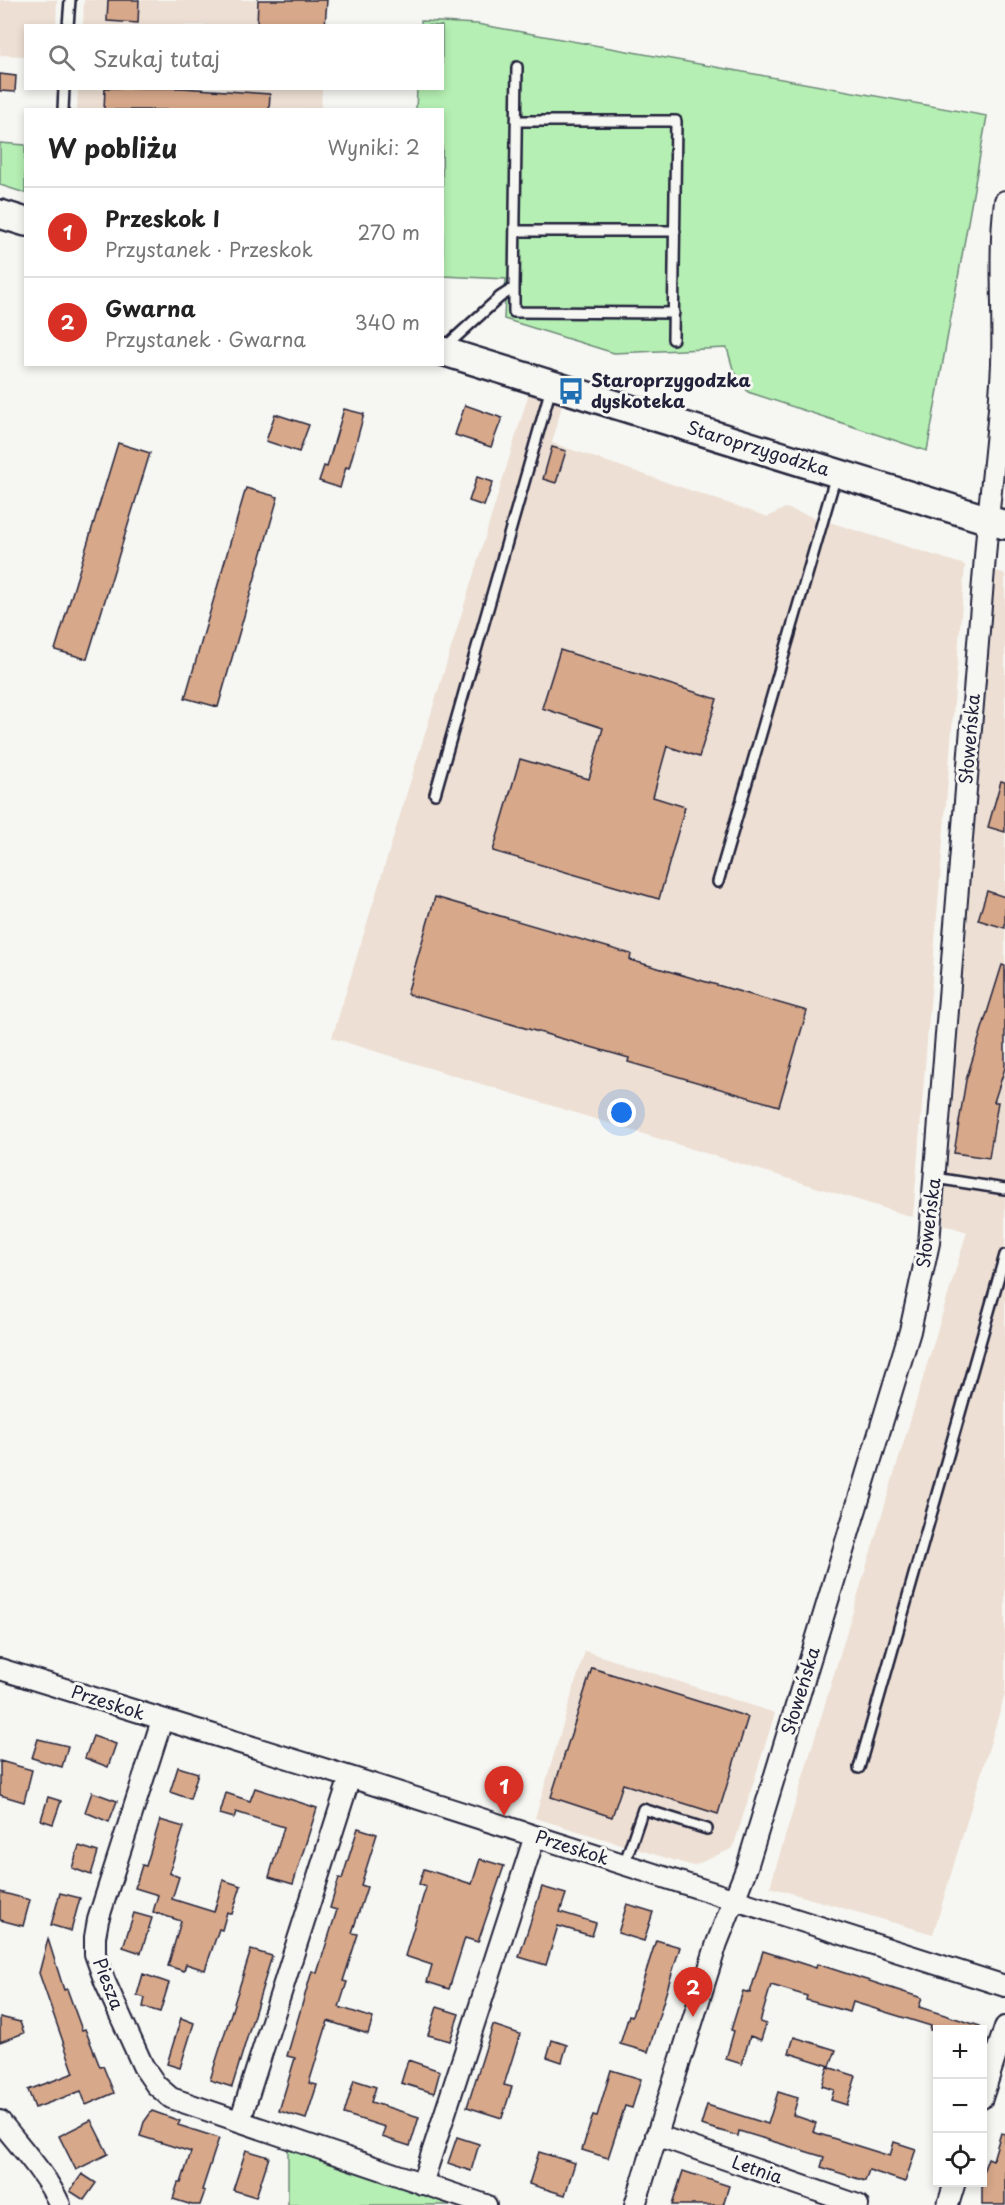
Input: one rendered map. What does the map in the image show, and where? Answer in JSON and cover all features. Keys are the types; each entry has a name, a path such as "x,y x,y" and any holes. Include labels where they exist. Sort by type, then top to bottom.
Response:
{"street":[{"name":"Słoweńska","path":"635,2205 713,1953 747,1867 910,1331 929,1243 997,522 1002,362 1001,277 1005,201"},
{"path":"0,214 24,221"},
{"name":"Staroprzygodzka","path":"444,351 997,522"},
{"name":"Przeskok","path":"0,1669 350,1777 1005,1986"},
{"name":"Piesza","path":"162,1720 94,1937 95,1954 105,1982 143,2066 156,2085 171,2098 486,2205"},
{"path":"240,2121 350,1777"},
{"path":"422,2184 536,1836"},
{"path":"987,2083 1005,2028"},
{"path":"0,2121 37,2168 60,2205"},
{"name":"Letnia","path":"656,2135 858,2205"},
{"path":"948,2205 953,2187"}],"lane":[{"path":"68,24 70,0"},
{"path":"517,67 514,312 674,313"},
{"path":"63,108 64,90"},
{"path":"516,121 676,121 674,339"},
{"path":"515,231 675,231"},
{"path":"444,348 500,297 514,288"},
{"path":"435,794 552,385"},
{"path":"718,882 836,473"},
{"path":"935,1178 1005,1189"},
{"path":"859,1768 1005,1255"},
{"path":"624,1865 643,1809 707,1828"}],"shaded area":[{"path":"0,0 57,0 56,24 24,24 24,56 0,55"},
{"path":"84,0 326,0 324,24 83,24"},
{"path":"78,90 322,90 321,108 77,108"},
{"path":"529,393 562,405 552,443 768,517 785,508 965,565 913,1217 332,1038"},
{"path":"996,571 1005,574 1005,1694 933,1934 770,1887 967,1232 943,1224"},
{"path":"585,1651 775,1713 733,1848 693,1866 535,1818"}],"green space":[{"path":"421,21 477,24 987,116 927,451 748,392 733,369 727,348 614,353 504,319 506,279 444,276 444,108 416,108 417,90 444,90 444,24 421,24"},
{"path":"0,143 24,145 24,193 0,185"},
{"path":"288,2148 458,2205 288,2205"}],"building":[{"path":"108,0 139,0 138,23 107,21"},
{"path":"258,0 327,0 325,24 257,24"},
{"path":"0,74 16,76 15,92 0,91"},
{"path":"105,90 211,90 270,94 269,108 104,108"},
{"path":"465,405 502,418 491,447 455,435"},
{"path":"344,409 364,414 349,468 346,467 340,488 319,481 324,466 327,467"},
{"path":"275,414 309,425 299,452 266,441"},
{"path":"118,443 150,453 87,659 55,650"},
{"path":"552,447 566,451 556,483 543,479"},
{"path":"477,477 493,482 484,506 469,501"},
{"path":"246,488 278,497 218,707 185,698"},
{"path":"560,650 717,699 699,757 667,746 653,797 685,807 659,899 493,851 520,759 589,779 603,728 542,708"},
{"path":"1001,781 1005,782 1005,832 988,827"},
{"path":"987,891 1005,897 1005,928 978,920"},
{"path":"435,897 631,954 630,960 807,1011 779,1106 628,1062 629,1058 407,994"},
{"path":"1002,965 1005,966 1005,1068 994,1102 998,1102 989,1158 954,1153 966,1080"},
{"path":"592,1668 748,1717 718,1814 623,1784 612,1817 551,1797"},
{"path":"93,1736 116,1744 108,1767 85,1758"},
{"path":"38,1739 68,1746 62,1767 32,1758"},
{"path":"0,1761 32,1770 24,1802 0,1795"},
{"path":"178,1767 198,1773 190,1799 170,1792"},
{"path":"255,1788 317,1808 293,1884 269,1877 284,1827 236,1812 234,1818 220,1814 226,1793 250,1801"},
{"path":"92,1792 117,1801 109,1822 85,1812"},
{"path":"48,1797 61,1801 53,1824 41,1820"},
{"path":"160,1820 184,1827 169,1873 179,1877 172,1899 214,1912 223,1880 241,1886 232,1914 227,1912 222,1930 219,1929 205,1970 186,1964 184,1971 168,1966 181,1921 153,1912 158,1895 135,1888 142,1865 146,1866"},
{"path":"358,1828 377,1834 361,1885 367,1887 352,1933 358,1934 343,1981 347,1982 339,2007 373,2018 368,2034 328,2021 309,2083 317,2085 306,2119 279,2111 295,2058 287,2056 312,1971 317,1973 337,1910 330,1908"},
{"path":"79,1846 98,1852 91,1875 72,1868"},
{"path":"480,1859 504,1866 478,1942 465,1938 449,1989 427,1982 432,1965 405,1956 426,1887 419,1884 424,1869 472,1884"},
{"path":"542,1887 566,1894 560,1912 596,1923 592,1936 558,1926 546,1965 519,1957"},
{"path":"0,1892 30,1900 23,1926 0,1920"},
{"path":"60,1893 80,1898 71,1931 51,1925"},
{"path":"627,1904 653,1912 644,1941 618,1933"},
{"path":"134,1913 152,1918 141,1953 123,1947"},
{"path":"48,1939 64,1990 67,1989 82,2030 85,2029 100,2067 103,2066 114,2093 86,2105 81,2091 35,2108 28,2090 74,2073 39,1973"},
{"path":"656,1940 680,1947 648,2052 620,2044 629,2015 632,2016"},
{"path":"251,1950 272,1956 232,2087 210,2080"},
{"path":"763,1951 816,1968 817,1964 922,1998 919,2007 977,2025 933,2025 933,2030 930,2030 931,2026 853,2002 850,2012 806,2000 807,1996 771,1985 760,2022 766,2024 761,2040 750,2036 742,2064 726,2059 734,2031 731,2030 743,1991 750,1993"},
{"path":"143,1974 169,1983 160,2012 143,2007 145,1998 137,1995"},
{"path":"437,2007 459,2014 450,2041 428,2035"},
{"path":"0,2017 20,2022 24,2033 0,2042"},
{"path":"181,2018 194,2023 180,2068 167,2064"},
{"path":"493,2025 520,2034 504,2085 512,2087 502,2118 467,2107"},
{"path":"794,2037 836,2050 830,2066 789,2053"},
{"path":"552,2040 567,2045 562,2062 547,2057"},
{"path":"408,2060 440,2071 434,2093 401,2083"},
{"path":"828,2067 856,2076 847,2105 831,2100 834,2090 822,2086"},
{"path":"611,2070 641,2079 632,2108 625,2106 608,2158 582,2150 593,2115 597,2116"},
{"path":"354,2080 376,2087 371,2102 419,2117 410,2146 382,2137 385,2127 344,2114"},
{"path":"778,2092 798,2098 793,2115 816,2123 813,2132 890,2156 894,2142 916,2149 905,2182 869,2170 865,2181 821,2167 824,2157 739,2131 738,2136 701,2125 707,2105 768,2124"},
{"path":"152,2111 180,2121 178,2125 219,2138 202,2190 205,2191 200,2205 173,2199 191,2152 140,2136 144,2122"},
{"path":"91,2120 108,2154 76,2170 59,2136"},
{"path":"1001,2133 1005,2134 1005,2205 982,2205 982,2187 987,2187 987,2161 988,2158 993,2160"},
{"path":"457,2137 479,2144 471,2171 448,2163"},
{"path":"246,2150 269,2157 256,2197 233,2190"},
{"path":"539,2152 575,2163 565,2195 529,2184"},
{"path":"683,2171 729,2186 723,2205 672,2205"},
{"path":"82,2174 96,2183 84,2200 70,2191"}],"place":[{"name":"Staroprzygodzka dyskoteka","path":"571,391"},
{"name":"Przeskok I","path":"504,1816"},
{"name":"Gwarna","path":"693,2017"}]}
